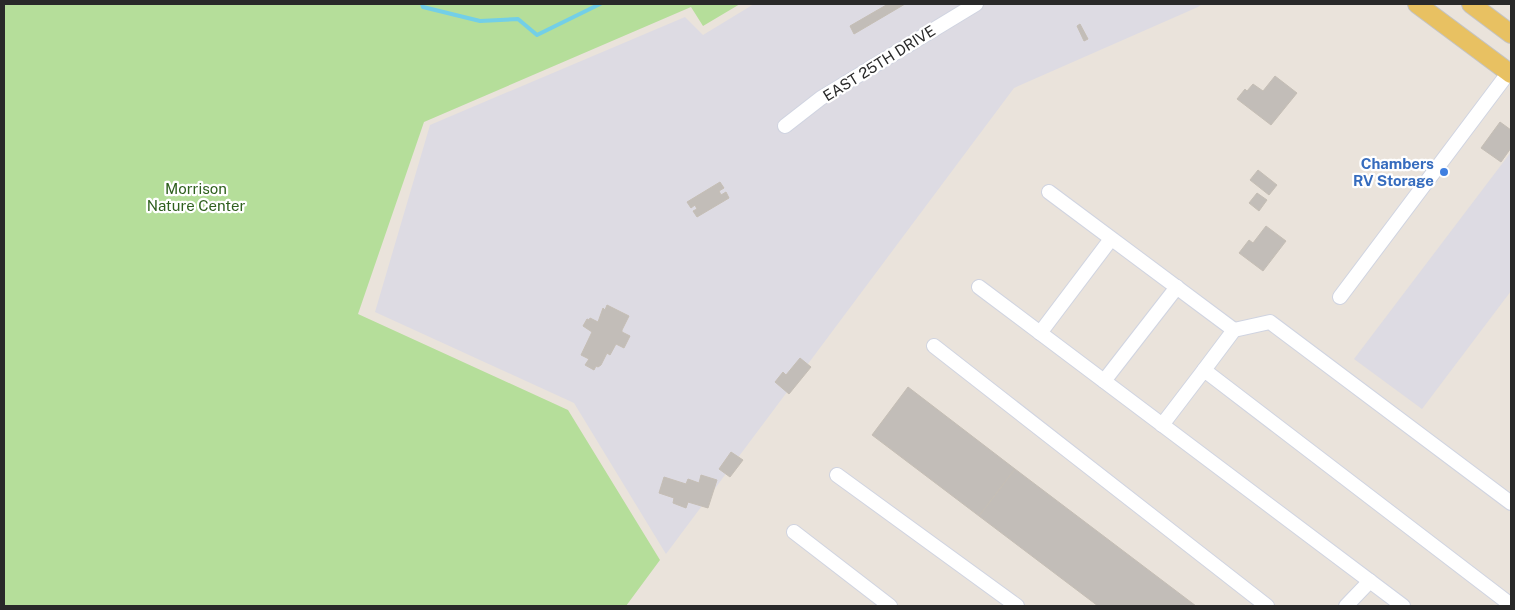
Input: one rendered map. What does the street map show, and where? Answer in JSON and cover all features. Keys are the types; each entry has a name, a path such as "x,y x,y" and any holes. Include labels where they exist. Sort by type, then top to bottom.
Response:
{"main road":[{"path":"1418,4 1510,73"},
{"path":"1471,4 1511,34"}],"lane":[{"name":"EAST 25TH DRIVE","path":"785,126 821,98 976,4"},
{"path":"1340,297 1510,73"},
{"path":"1049,192 1234,330"},
{"path":"1040,333 1110,239"},
{"path":"979,287 1403,606"},
{"path":"1104,381 1177,287"},
{"path":"1162,425 1234,330 1270,322 1511,503"},
{"path":"934,346 1267,606"},
{"path":"1204,370 1511,605"},
{"path":"837,475 1017,606"},
{"path":"794,532 890,606"},
{"path":"1346,606 1370,581"}],"shaded area":[{"path":"754,4 1202,4 1014,88 666,554 574,403 375,312 430,125 685,17 703,35"},
{"path":"1511,152 1511,291 1422,409 1354,359"}],"green space":[{"name":"Morrison Nature Center","path":"4,4 740,4 703,26 691,7 424,122 358,314 568,410 660,560 626,606 4,606"}],"building":[{"path":"888,4 905,4 854,34 850,26"},
{"path":"1080,24 1088,39 1084,41 1077,26"},
{"path":"1275,76 1297,93 1271,125 1237,99 1245,89 1247,91 1253,84 1263,91"},
{"path":"1500,122 1511,130 1511,148 1501,162 1481,148"},
{"path":"1258,170 1277,185 1269,195 1250,180"},
{"path":"720,182 724,188 719,191 721,195 726,192 729,198 697,217 693,211 697,209 695,205 691,208 687,202"},
{"path":"1257,193 1267,200 1259,211 1249,203"},
{"path":"1266,226 1286,241 1263,271 1239,253 1249,240 1253,243"},
{"path":"607,305 629,316 622,332 630,336 624,348 616,344 610,355 607,353 601,365 596,366 594,370 585,365 589,359 581,355 592,332 583,326 587,319 589,320 590,318 598,322 603,308 605,310"},
{"path":"800,358 811,367 789,394 775,382 783,372 786,375"},
{"path":"908,387 1015,469 979,516 872,435"},
{"path":"731,452 743,460 730,477 719,469"},
{"path":"1015,469 1196,606 1098,606 979,516"},
{"path":"701,475 717,480 708,508 688,502 686,508 673,503 674,498 659,493 664,477 686,484 688,479 699,483"}],"waterway":[{"path":"422,4 423,7 480,21 518,19 537,35 600,4"}],"place":[{"name":"Chambers RV Storage","path":"1444,172"}]}
